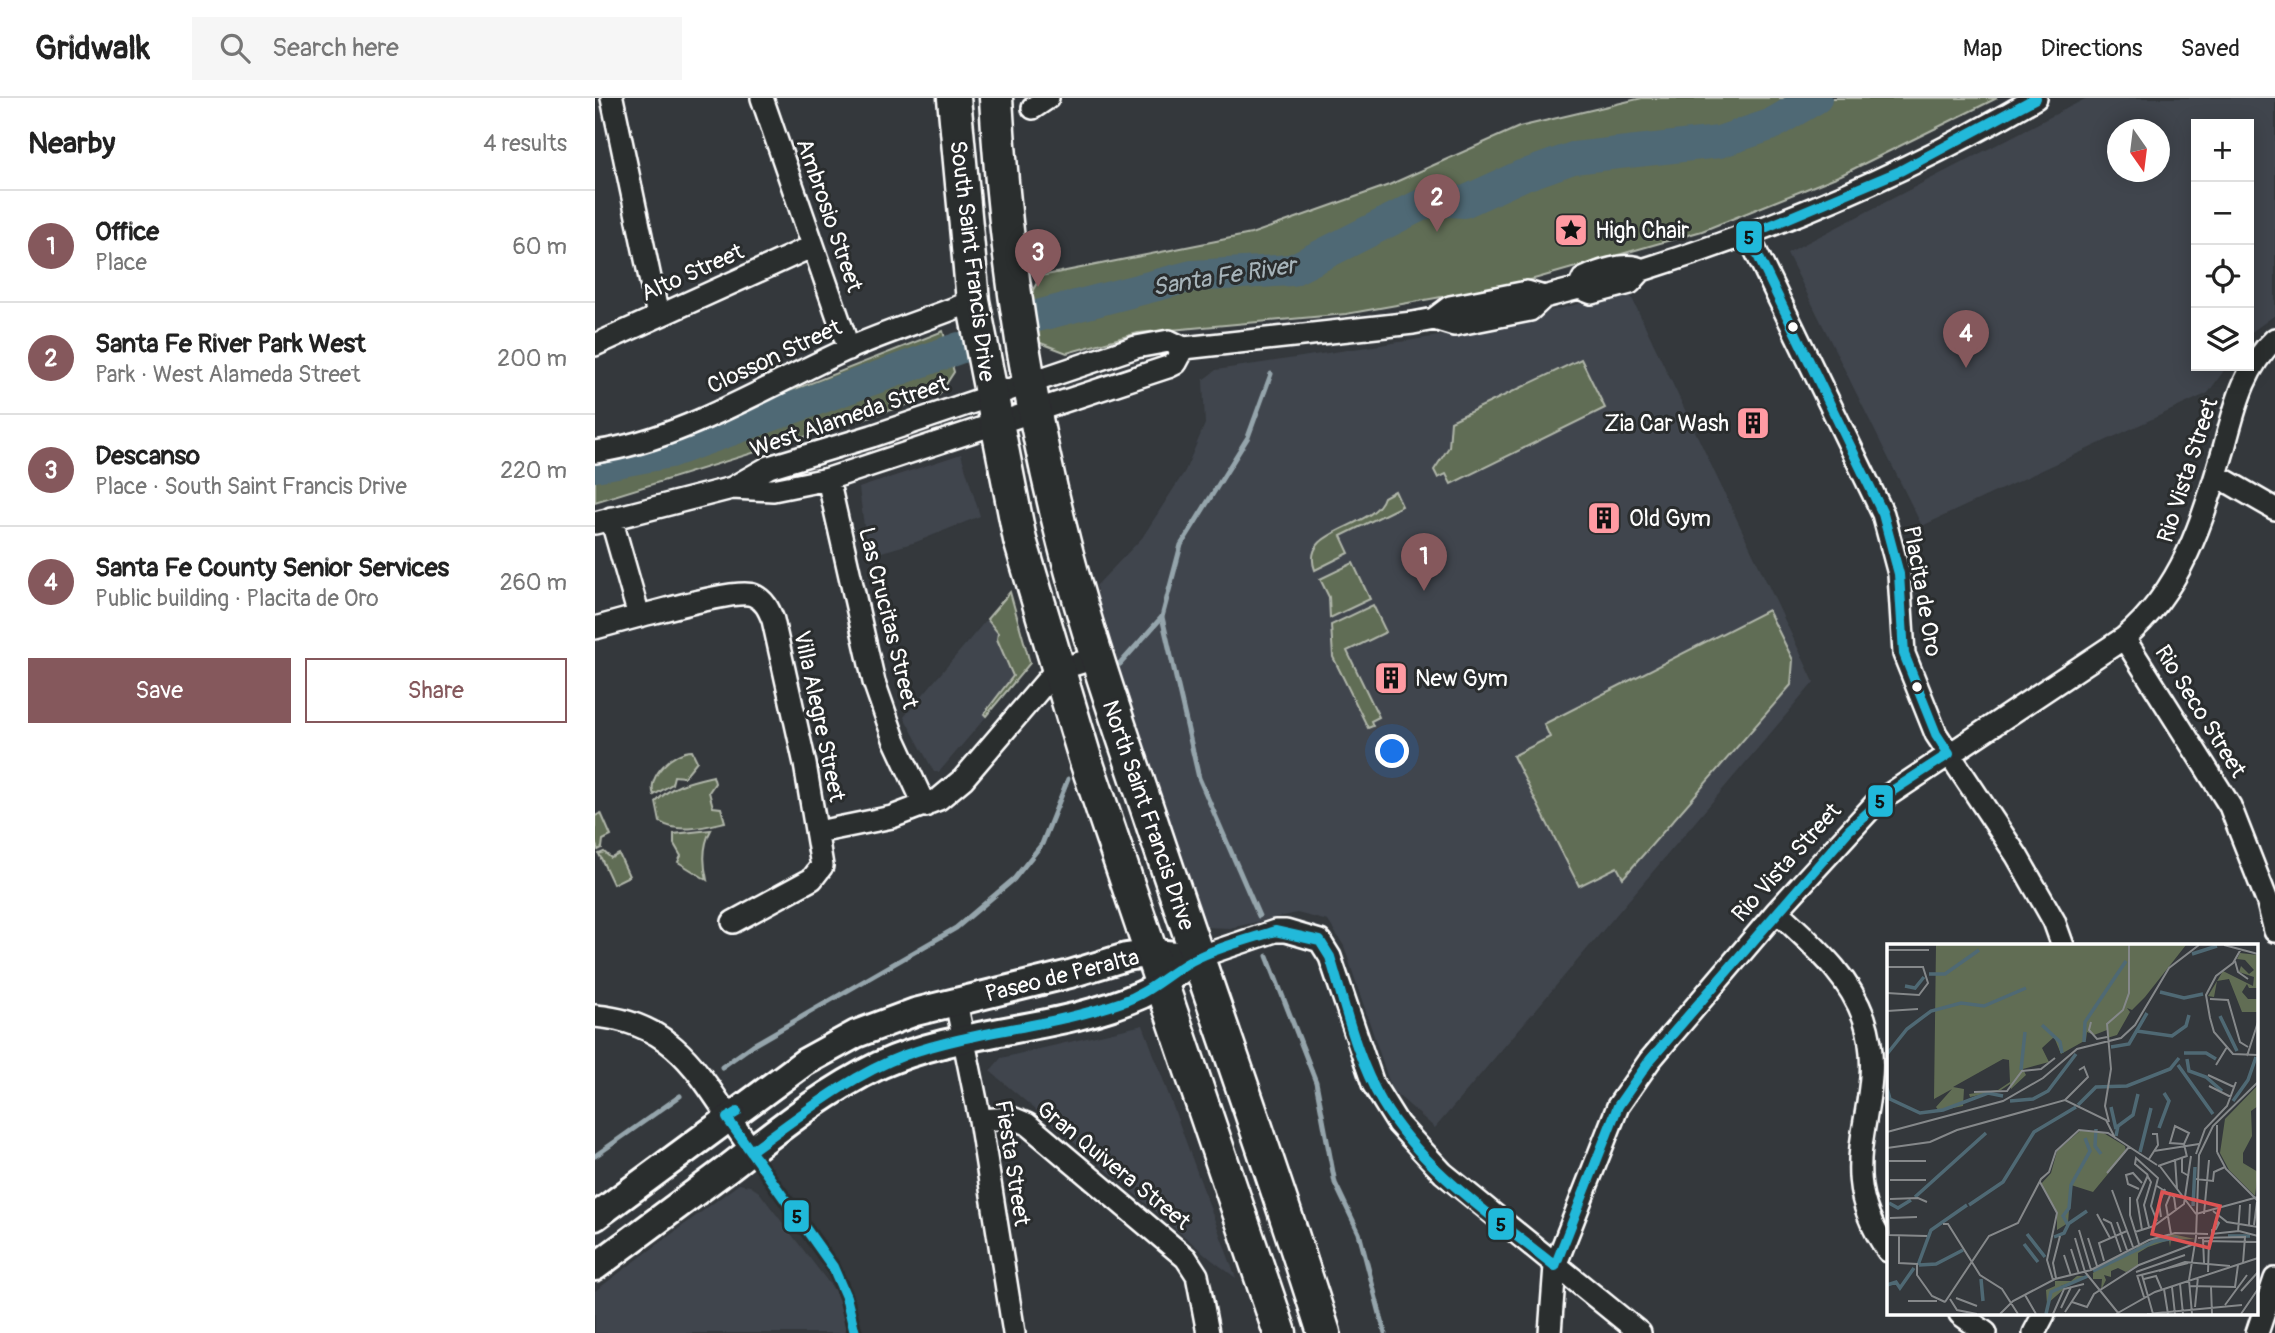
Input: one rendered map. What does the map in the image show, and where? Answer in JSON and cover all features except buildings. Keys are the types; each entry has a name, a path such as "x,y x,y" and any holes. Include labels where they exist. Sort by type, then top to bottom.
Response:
{"highway":[{"name":"South Saint Francis Drive","path":"954,98 973,301 992,410"},
{"name":"South Saint Francis Drive","path":"996,98 1006,226 1032,397"},
{"name":"North Saint Francis Drive","path":"1032,397 1064,544 1096,658 1209,954 1324,1333"},
{"name":"North Saint Francis Drive","path":"992,410 1020,540 1056,670 1280,1333"}],"main road":[{"name":"Paseo de Peralta","path":"595,1217 805,1062 844,1039 898,1017 956,1002 1158,967 1209,954"},
{"name":"Paseo de Peralta","path":"595,1267 751,1150 857,1077 925,1048 1094,1012 1141,995 1158,967"}],"street":[{"path":"612,98 658,316"},
{"name":"Ambrosio Street","path":"762,98 811,247 849,349"},
{"name":"West Alameda Street","path":"603,521 732,488 769,467 873,436 992,410 1032,397 1136,347 1169,341 1184,348 1434,319 1454,325 1530,310 1544,297 1579,288 1587,293 1630,283 1642,270 1748,235 1900,171 2036,98"},
{"name":"Placita de Oro","path":"1748,235 1882,514 1899,574 1904,654 1936,734 2017,856 2054,921 2062,944"},
{"name":"Alto Street","path":"595,345 811,247"},
{"name":"Closson Street","path":"595,452 619,449 724,410 849,349 973,301"},
{"name":"Rio Vista Street","path":"1550,1333 1555,1266 1618,1106 1650,1060 1777,911 1875,804 2124,638 2149,615 2171,588 2186,557 2216,475 2247,375 2275,339"},
{"name":"West Alameda Street","path":"732,488 773,490 828,479 992,410 1032,397 1168,367 1176,363 1184,348"},
{"path":"2216,475 2275,509"},
{"name":"Las Crucitas Street","path":"828,479 874,682 894,740 925,806"},
{"path":"603,521 639,616"},
{"name":"Villa Alegre Street","path":"595,628 734,594 752,595 766,603 773,620 823,858 819,873 733,922"},
{"name":"Rio Seco Street","path":"2124,638 2230,806 2268,903 2275,931"},
{"path":"818,832 892,817 939,799 963,779 1056,670 1096,658"},
{"path":"1777,911 1839,972 1864,1019 1872,1072 1859,1146 1859,1174 1870,1221 1887,1249"},
{"path":"1209,954 1275,931 1286,931 1320,941 1330,957 1373,1084 1398,1124 1443,1173 1640,1333"},
{"name":"Fiesta Street","path":"956,1002 980,1119 1014,1333"},
{"path":"595,1016 612,1017 655,1031 685,1055 751,1150"},
{"name":"Gran Quivera Street","path":"980,1119 1012,1118 1027,1124 1186,1258 1199,1281 1207,1333"},
{"path":"2257,1333 2275,1279"},
{"path":"1963,1316 1986,1333"},
{"path":"2035,1333 2043,1316"}],"shaded area":[{"path":"2087,98 2275,98 2275,315 2254,330 2254,119 2191,119 2191,371 2223,371 2208,393 1922,526 1787,253"},
{"path":"1629,292 1814,682 1435,1128 1392,1090 1344,946 1328,921 1297,913 1230,928 1205,927 1102,619 1096,586 1142,538 1185,471 1205,424 1203,380 1216,370 1452,334"},
{"path":"961,454 980,516 916,542 868,556 859,488"},
{"path":"1004,599 1025,671 939,772 934,772 904,717"},
{"path":"1143,1025 1236,1278 990,1071 1001,1058"},
{"path":"739,1184 750,1186 759,1192 841,1299 846,1333 595,1333 595,1291"}],"green space":[{"path":"1642,98 1997,98 1841,175 1702,231 1520,283 1346,314 1138,333 1067,353 1038,342 1031,293 1041,276 1251,234 1389,185 1519,127"},
{"path":"943,331 954,372 939,395 595,502 595,461 626,456"},
{"path":"1581,359 1605,408 1451,484 1446,474 1438,478 1434,470 1449,447 1451,421"},
{"path":"1395,491 1402,506 1341,536 1349,553 1315,570 1313,556 1318,545 1327,537 1367,516 1378,508 1384,497"},
{"path":"1353,563 1370,599 1330,618 1329,597 1320,579"},
{"path":"1010,592 1030,663 986,716 984,714 1013,676 997,639 998,633 987,619"},
{"path":"1373,605 1386,632 1347,651 1379,717 1371,721 1373,726 1368,728 1333,657 1331,625"},
{"path":"1768,610 1793,660 1791,685 1623,878 1617,867 1579,886 1513,756 1550,737 1544,724"},
{"path":"692,751 697,761 684,777 674,776 672,784 654,795 654,780 663,766 677,755"},
{"path":"713,776 715,783 709,792 713,807 721,808 725,822 683,829 660,822 656,802 662,796 682,785"},
{"path":"601,813 611,836 603,840 602,848 598,850 595,842 595,816"},
{"path":"711,830 704,855 707,880 678,862 681,856 674,844 674,834"},
{"path":"604,852 611,858 619,854 629,876 613,884 599,854"}],"waterway":[{"name":"Santa Fe River","path":"1531,173 1573,158 1719,142 1770,125 1816,98"},
{"name":"Santa Fe River","path":"1037,316 1192,276 1292,270 1425,203 1437,200 1464,202 1521,176"},
{"name":"Santa Fe River","path":"595,466 670,452 959,348"},
{"path":"1259,916 1199,778 1162,617 1181,545 1248,437 1271,374"},
{"path":"1120,664 1162,617"},
{"path":"722,1067 753,1045 956,928 1014,879 1042,844 1068,779"},
{"path":"1267,956 1316,1082 1335,1183 1359,1233 1385,1333"},
{"path":"595,1156 680,1096"}],"transit line":[{"name":"5","path":"752,1150 845,1085 905,1055 1122,1002 1199,957 1275,931 1320,941 1330,957 1365,1068 1382,1102 1418,1150 1484,1211 1555,1266 1618,1106 1650,1060 1849,830 1889,793 1949,754 1936,734 1904,654 1899,574 1883,514 1748,235 1900,171 2036,98"},
{"name":"5","path":"737,1112 727,1118 833,1267 846,1297 855,1333"}],"place":[{"name":"High Chair","path":"1571,230"},
{"name":"Santa Fe River Park West","path":"1437,232"},
{"name":"Descanso","path":"1038,287"},
{"name":"Santa Fe County Senior Services","path":"1966,368"},
{"name":"Zia Car Wash","path":"1753,423"},
{"name":"Old Gym","path":"1604,518"},
{"name":"Office","path":"1424,591"},
{"name":"New Gym","path":"1391,678"}]}
